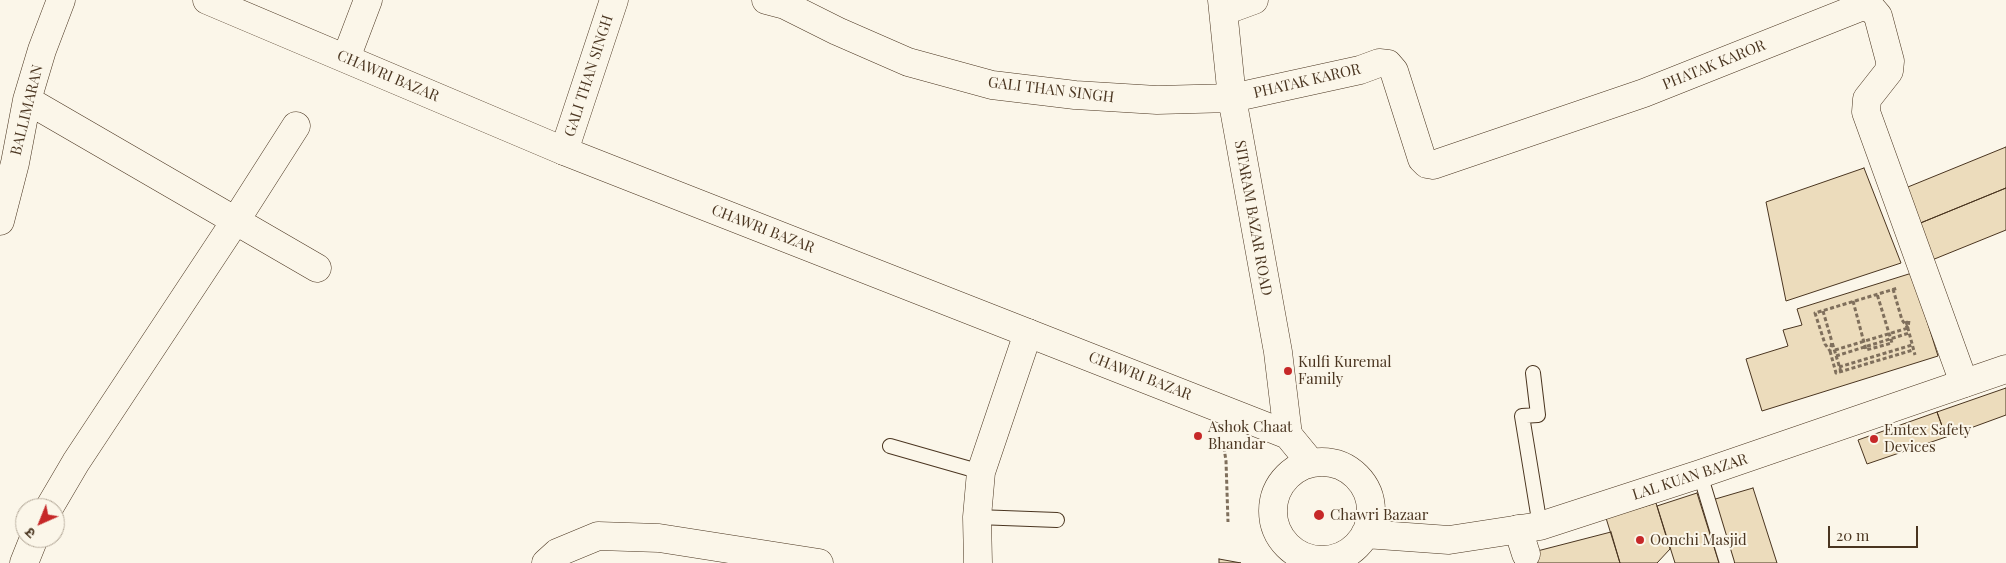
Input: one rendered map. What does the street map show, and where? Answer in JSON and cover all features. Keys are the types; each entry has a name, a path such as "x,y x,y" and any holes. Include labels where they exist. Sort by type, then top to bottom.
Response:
{"street":[{"name":"BALLIMARAN","path":"0,222 27,100 42,50 61,0"},
{"name":"CHAWRI BAZAR","path":"207,0 564,151 1288,435"},
{"path":"346,58 368,0"},
{"name":"GALI THAN SINGH","path":"564,151 614,0"},
{"path":"1223,6 1254,0"},
{"name":"GALI THAN SINGH","path":"783,2 837,31 908,62 992,85 1075,95 1157,100 1232,98"},
{"name":"SITARAM BAZAR ROAD","path":"1223,6 1232,98 1278,352 1288,435"},
{"name":"PHATAK KAROR","path":"1232,98 1360,70 1378,63 1388,64 1394,71 1422,159 1427,164 1433,165 1644,93 1863,6 1872,8 1878,16 1890,61 1889,71 1867,100 1866,112 1964,383"},
{"path":"27,100 317,268"},
{"path":"55,498 76,462 296,126"},
{"path":"978,563 977,517 981,472 1028,333"},
{"name":"LAL KUAN BAZAR","path":"1366,534 1449,540 1528,536 1700,474 2006,369"},
{"path":"1288,435 1311,464"},
{"path":"1328,463 1338,465 1352,473 1364,486 1370,502 1371,519 1366,534 1355,548 1341,557 1324,561 1307,559 1292,551 1277,551 1273,506 1278,490 1282,481 1295,470 1311,464 1328,463"},
{"path":"546,563 557,553 598,536 659,538 810,562"},
{"path":"24,563 30,548"}],"lane":[{"path":"1528,536 1522,416 1538,415 1533,373"},
{"path":"890,446 981,472"},
{"path":"1700,474 1727,563"},
{"path":"977,517 1057,520"}],"path":[{"path":"1836,356 1825,344 1815,313 1900,287 1902,294"},
{"path":"1893,290 1906,320 1913,348"},
{"path":"1853,301 1866,350 1892,344 1877,294"},
{"path":"1823,311 1842,378"},
{"path":"1906,320 1915,355"},
{"path":"1832,351 1907,328"},
{"path":"1836,356 1909,334"},
{"path":"1833,343 1832,351 1836,373 1840,368 1903,348 1913,348"},
{"path":"1840,368 1913,348"},
{"path":"1226,461 1228,522"}],"building":[{"path":"2006,147 2006,188 1918,224 1903,189"},
{"path":"1864,168 1901,263 1786,301 1766,202"},
{"path":"2006,188 2006,230 1932,260 1918,224"},
{"path":"1912,273 1938,356 1762,411 1746,359 1788,346 1783,330 1802,325 1797,309"},
{"path":"2006,388 2006,415 1946,437 1937,412"},
{"path":"1937,412 1946,437 1867,464 1858,440"},
{"path":"1753,488 1777,563 1732,563 1712,500"},
{"path":"1697,493 1719,563 1675,563 1657,506"},
{"name":"Oonchi Masjid","path":"1656,503 1670,549 1657,563 1620,563 1606,518"},
{"path":"1611,532 1620,563 1515,563 1514,557"},
{"path":"1219,559 1241,563 1219,563"}],"place":[{"name":"Kulfi Kuremal Family","path":"1288,371"},
{"name":"Ashok Chaat Bhandar","path":"1198,436"},
{"name":"Emtex Safety Devices","path":"1874,439"},
{"name":"Chawri Bazaar","path":"1319,515"},
{"name":"Oonchi Masjid","path":"1640,540"}]}
